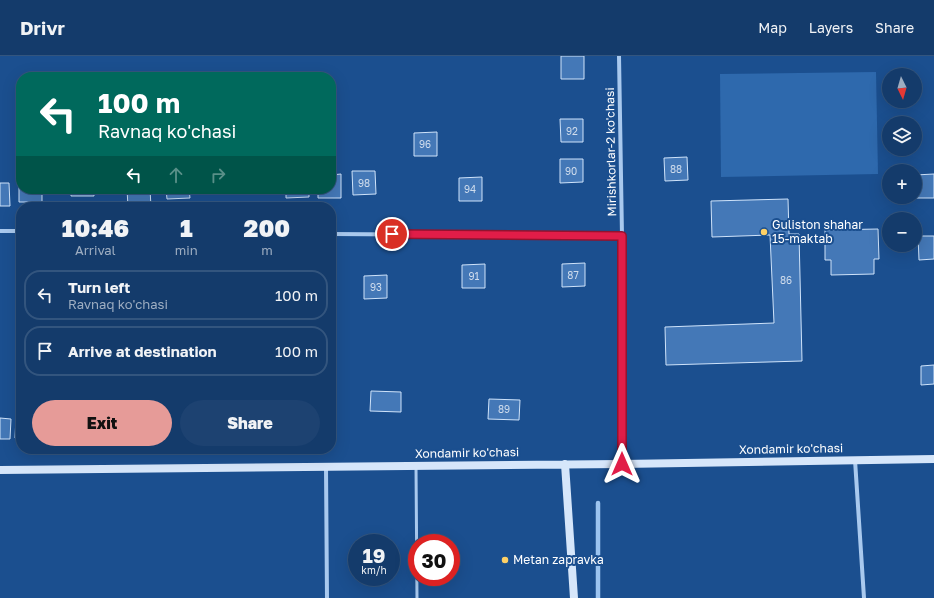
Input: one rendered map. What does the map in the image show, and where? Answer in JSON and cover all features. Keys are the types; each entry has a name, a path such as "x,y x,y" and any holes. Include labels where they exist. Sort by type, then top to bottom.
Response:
{"main road":[{"name":"Xondamir ko'chasi","path":"0,470 622,464 934,459"},
{"path":"565,464 574,598"}],"street":[{"name":"Mirishkorlar-2 ko'chasi","path":"619,56 622,236 622,464"},
{"path":"0,231 16,231"},
{"path":"336,234 622,236"},
{"path":"855,460 864,598"},
{"path":"326,467 327,598"}],"lane":[{"path":"416,466 416,598"}],"shaded area":[{"path":"876,72 878,174 721,177 720,74"}],"building":[{"path":"561,56 584,56 584,79 561,79"},
{"path":"560,119 583,119 583,142 561,142"},
{"path":"437,132 437,156 414,156 414,133"},
{"path":"687,157 688,180 665,181 664,158"},
{"path":"560,159 583,159 583,182 560,183"},
{"path":"352,171 375,171 376,194 353,195"},
{"path":"336,174 341,174 341,198 318,198 318,194 336,194"},
{"path":"934,174 934,198 922,198 922,175"},
{"path":"482,177 482,201 459,201 459,178"},
{"path":"0,183 9,183 10,206 0,206"},
{"path":"19,194 42,194 42,202 19,202"},
{"path":"71,194 94,194 94,196 71,196"},
{"path":"127,194 150,194 151,202 128,202"},
{"path":"166,194 190,194 190,198 167,199"},
{"path":"286,194 309,194 309,197 286,198"},
{"path":"788,199 789,234 799,234 802,361 666,365 665,327 774,323 770,235 712,237 711,201"},
{"path":"878,229 879,259 874,259 874,274 831,275 831,260 825,260 825,230"},
{"path":"922,236 934,236 934,259 919,260 919,252 922,252"},
{"path":"585,263 585,286 562,287 562,264"},
{"path":"485,264 485,288 462,288 462,265"},
{"path":"387,275 387,298 364,299 364,276"},
{"path":"934,365 934,384 921,385 921,366"},
{"path":"371,391 401,392 401,412 370,411"},
{"path":"489,399 520,400 519,420 488,419"},
{"path":"16,417 16,438 15,438"},
{"path":"0,418 11,419 10,439 0,439"}],"waterway":[{"path":"598,503 598,598"}],"place":[{"name":"Guliston shahar 15-maktab","path":"764,232"},
{"name":"Metan zapravka","path":"505,560"}],"route":[{"path":"392,234 622,236 622,464"}]}
